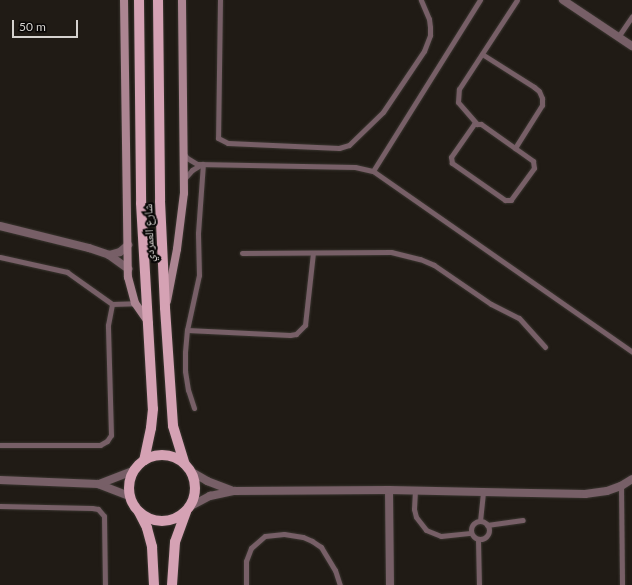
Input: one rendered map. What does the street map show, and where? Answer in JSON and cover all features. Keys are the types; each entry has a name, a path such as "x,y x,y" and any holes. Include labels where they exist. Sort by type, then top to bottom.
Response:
{"main road":[{"name":"شارع العمردي","path":"139,0 141,203 153,409 151,428 144,460"},
{"name":"شارع العمردي","path":"158,0 160,201 165,308 173,426 187,467"},
{"path":"154,585 152,547 147,528 130,496 129,484 133,471 144,460 161,455 173,456 187,467 195,489 180,525 175,542 172,585"},
{"path":"138,510 149,518 163,520 176,518 188,508"}],"street":[{"path":"124,0 128,269 130,286 135,303 149,323"},
{"path":"165,308 182,219 184,179 182,0"},
{"path":"563,0 632,46"},
{"path":"0,226 69,242 110,255 128,269"},
{"path":"110,255 120,252 128,246"},
{"path":"187,467 216,485 234,491"},
{"path":"98,484 133,471"},
{"path":"188,508 210,496 234,491 415,490 585,494 608,491 621,486 632,479"},
{"path":"0,480 98,484 130,496"},
{"path":"389,490 390,585"}],"lane":[{"path":"220,0 218,138 228,143 339,148 348,145 383,112 424,51 427,44 430,19 421,0"},
{"path":"373,171 480,0"},
{"path":"477,124 472,126 451,157 452,163 507,201 513,199 534,165 531,159 477,124 462,108 457,96 459,90 517,0"},
{"path":"618,37 632,16"},
{"path":"482,54 534,86 539,91 542,98 542,105 516,148"},
{"path":"184,154 192,161 203,164 355,167 373,171 632,352"},
{"path":"184,179 192,170 203,164"},
{"path":"194,408 188,390 185,371 187,330 199,275 198,233 203,164"},
{"path":"242,253 392,252 420,258 434,265 491,304 519,318 545,348"},
{"path":"187,330 290,335 296,334 304,325 313,253"},
{"path":"0,258 66,272 112,304 135,303"},
{"path":"0,445 100,445 107,441 111,435 108,325 112,304"},
{"path":"621,486 622,585"},
{"path":"415,490 414,509 416,517 426,530 441,536 471,533 478,539 479,585"},
{"path":"480,521 483,492"},
{"path":"0,506 98,509 104,516 105,585"},
{"path":"480,521 487,525 523,520"},
{"path":"471,533 472,525 480,521"},
{"path":"478,539 486,536 488,533 487,525"},
{"path":"246,585 246,561 251,548 265,536 284,534 303,537 321,547 335,570 340,585"}]}
